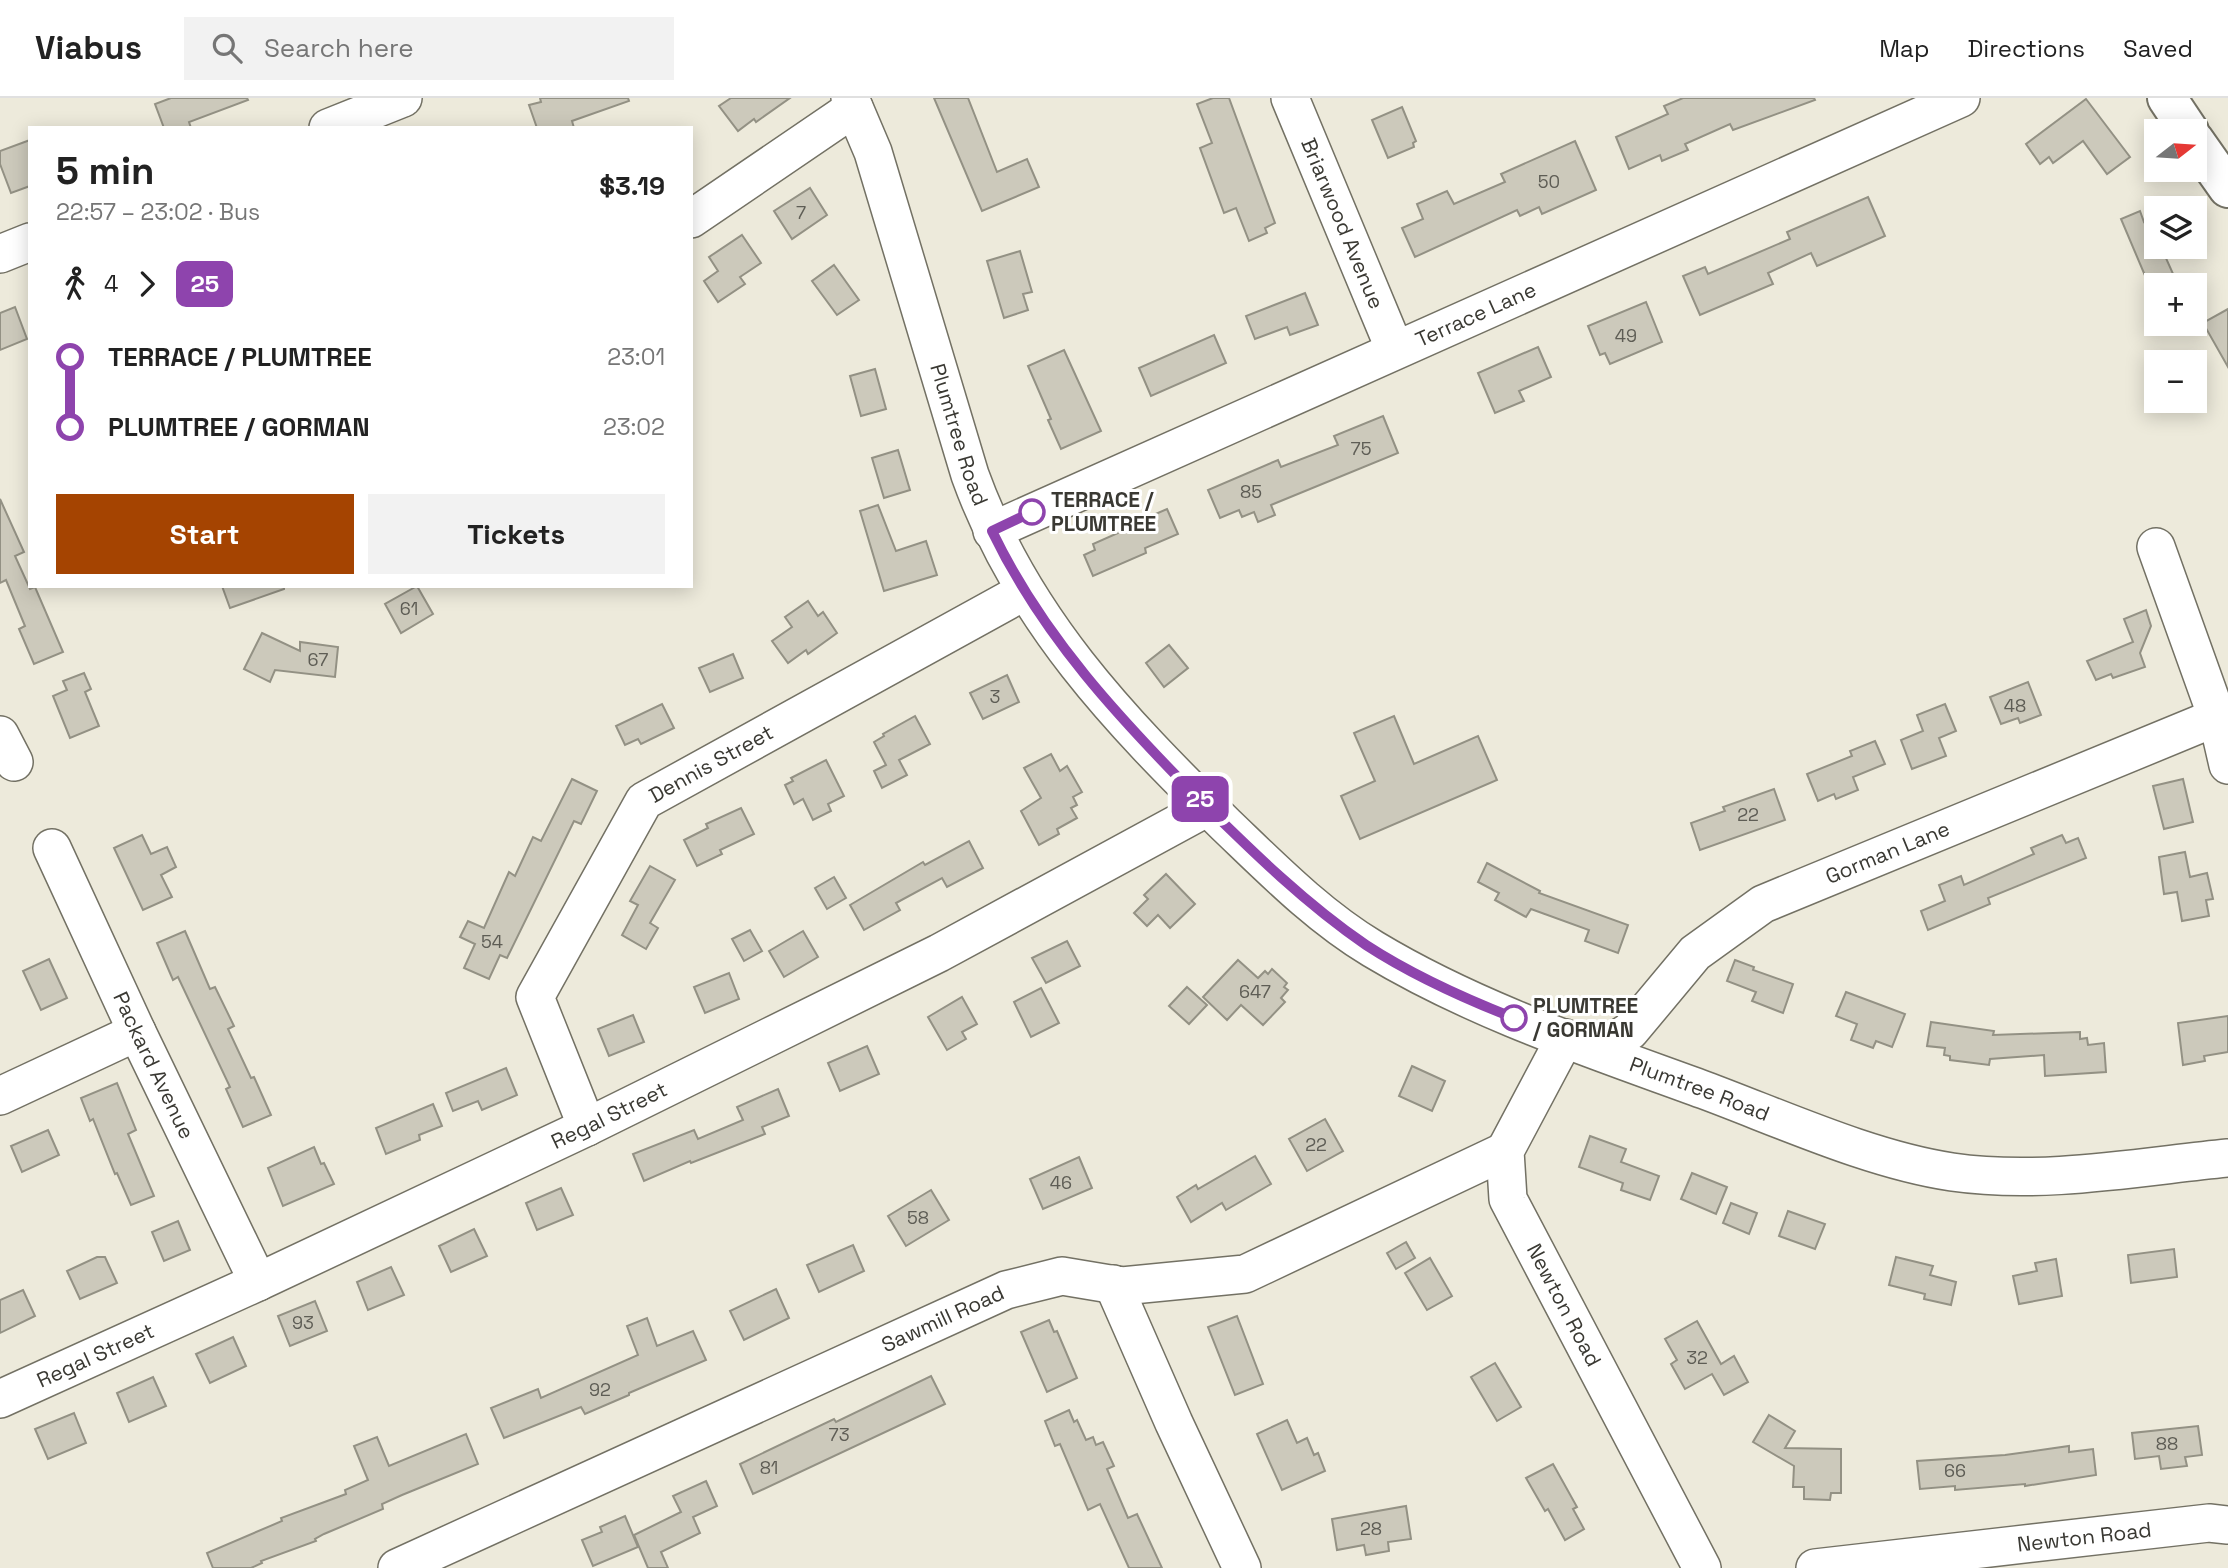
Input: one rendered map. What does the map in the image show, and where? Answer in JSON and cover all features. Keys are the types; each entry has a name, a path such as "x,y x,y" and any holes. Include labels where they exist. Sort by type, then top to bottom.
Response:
{"main road":[{"path":"2166,98 2181,119"},
{"path":"2207,158 2228,188"}],"street":[{"path":"333,126 403,98"},
{"name":"Briarwood Avenue","path":"1290,98 1395,350"},
{"name":"Terrace Lane","path":"992,531 1961,98"},
{"path":"693,218 852,103"},
{"name":"Plumtree Road","path":"852,103 873,152 962,452 992,531 1025,591 1053,635 1088,680 1155,754 1301,895 1369,946 1462,998 1867,1151 1948,1171 1998,1176 2081,1173 2228,1158"},
{"path":"0,254 28,243"},
{"path":"2155,547 2217,718 2228,765"},
{"name":"Dennis Street","path":"587,1127 535,997 644,801 1025,591"},
{"name":"Gorman Lane","path":"1599,1051 1630,1031 1695,953 1763,904 2217,718"},
{"name":"Regal Street","path":"0,1399 258,1282 587,1127 939,953 1208,807"},
{"name":"Packard Avenue","path":"52,848 137,1032 258,1282"},
{"path":"0,1096 137,1032"},
{"path":"1505,1151 1565,1038"},
{"name":"Sawmill Road","path":"397,1568 1006,1290 1062,1276 1122,1286 1245,1274 1505,1151"},
{"name":"Newton Road","path":"1505,1151 1508,1199 1702,1568"},
{"path":"1113,1283 1174,1423 1242,1568"},
{"name":"Newton Road","path":"1815,1568 2209,1523 2228,1525"}],"building":[{"path":"171,98 248,100 189,122 190,126 163,126 155,104"},
{"path":"540,98 628,98 629,101 572,121 573,126 536,126 529,105 541,102"},
{"path":"731,98 790,98 738,131 719,106"},
{"path":"934,98 968,98 997,172 1027,159 1039,187 982,211"},
{"path":"1213,98 1229,98 1275,223 1265,228 1267,233 1249,241 1236,208 1224,213 1200,148 1212,143 1197,104"},
{"path":"1683,98 1815,100 1733,130 1730,124 1685,144 1688,150 1662,161 1660,155 1629,169 1616,137 1668,114 1664,106"},
{"path":"2086,99 2130,157 2107,174 2083,141 2053,163 2049,157 2040,164 2026,144"},
{"path":"1402,107 1416,141 1413,143 1414,147 1388,158 1372,120"},
{"path":"28,141 28,187 11,193 0,164 0,151"},
{"path":"1575,141 1596,190 1542,214 1539,207 1520,216 1517,210 1415,257 1402,228 1423,219 1417,204 1447,191 1454,204 1505,182 1501,174"},
{"path":"810,188 827,215 792,239 774,211"},
{"path":"1868,197 1885,236 1817,266 1811,253 1768,273 1773,284 1700,315 1683,276 1705,267 1708,274 1790,239 1787,232"},
{"path":"2140,211 2144,222 2144,259 2166,259 2173,273 2144,273 2121,219"},
{"path":"742,235 761,263 740,277 745,284 718,302 704,281 718,271 709,257"},
{"path":"1020,251 1032,292 1023,294 1028,310 1004,318 987,261"},
{"path":"834,265 859,300 837,315 812,281"},
{"path":"1305,293 1318,325 1290,335 1287,327 1255,339 1246,316"},
{"path":"1646,302 1662,342 1610,364 1605,353 1600,355 1588,326"},
{"path":"15,307 27,339 0,350 0,313"},
{"path":"2228,309 2228,367 2207,330 2207,321"},
{"path":"1214,335 1226,363 1151,396 1139,368"},
{"path":"1538,347 1551,377 1519,391 1524,401 1495,413 1478,373"},
{"path":"1064,350 1101,431 1061,449 1028,366"},
{"path":"875,369 886,409 861,416 850,376"},
{"path":"1383,416 1398,453 1271,505 1275,515 1258,522 1254,512 1242,517 1239,510 1220,518 1208,490 1278,460 1281,467 1338,445 1334,436"},
{"path":"898,450 910,490 884,498 872,458"},
{"path":"0,499 24,552 15,556 28,588 35,588 63,652 34,664 19,629 25,626 6,580 0,583"},
{"path":"878,505 896,551 926,541 937,575 884,591 860,511"},
{"path":"1167,509 1178,534 1145,548 1146,553 1093,576 1084,555 1095,550 1093,544"},
{"path":"223,588 284,588 284,589 230,608"},
{"path":"418,588 433,614 401,633 385,604"},
{"path":"808,601 818,616 823,612 837,633 808,654 806,650 788,663 772,641 792,627 785,617"},
{"path":"2146,610 2151,626 2140,653 2145,667 2113,678 2111,674 2096,680 2087,661 2133,642 2124,619"},
{"path":"262,633 300,651 300,642 338,647 335,677 275,670 270,682 244,669"},
{"path":"1169,645 1188,668 1164,687 1146,663"},
{"path":"733,654 743,678 710,692 699,668"},
{"path":"84,673 91,689 85,692 99,726 70,738 53,696 67,690 63,681"},
{"path":"1007,675 1019,702 983,719 970,693"},
{"path":"2028,682 2041,715 2020,723 2018,718 2001,724 1990,697"},
{"path":"662,704 674,728 641,744 638,739 625,745 616,726"},
{"path":"1945,704 1956,731 1939,738 1946,756 1912,769 1901,740 1923,731 1917,715"},
{"path":"915,716 930,744 899,760 907,775 882,788 874,771 886,765 874,742"},
{"path":"1394,716 1414,764 1478,736 1497,780 1360,839 1341,796 1375,781 1354,733"},
{"path":"1875,741 1885,764 1853,777 1858,790 1836,799 1834,794 1818,801 1807,774 1852,756 1850,751"},
{"path":"1051,754 1060,771 1067,766 1082,792 1073,797 1077,805 1071,808 1077,818 1057,829 1059,834 1039,845 1021,811 1041,798 1024,768"},
{"path":"826,760 844,796 828,804 831,811 813,820 803,799 794,804 785,785 793,781 791,778"},
{"path":"572,779 597,791 581,824 574,821 507,958 500,955 489,979 464,968 475,944 460,937 468,921 484,928 509,872 515,876 533,837 541,841"},
{"path":"2183,779 2193,822 2164,829 2153,786"},
{"path":"1774,789 1785,820 1700,850 1691,823 1725,811 1723,807"},
{"path":"741,808 754,834 720,850 722,854 697,866 684,840 708,828 706,824"},
{"path":"142,835 151,854 167,847 176,867 161,875 172,897 143,910 114,848"},
{"path":"2062,835 2066,843 2078,838 2086,858 1988,898 1990,904 1928,930 1921,911 1945,901 1939,885 1961,876 1964,885 2034,854 2031,848"},
{"path":"969,841 983,868 947,887 942,878 896,903 900,910 864,930 850,905 923,862 925,865"},
{"path":"2185,852 2190,877 2207,873 2213,899 2206,900 2209,916 2182,921 2177,892 2164,894 2159,857"},
{"path":"1487,863 1540,891 1539,893 1628,925 1618,953 1585,941 1589,930 1531,909 1526,917 1495,900 1499,893 1478,882"},
{"path":"650,866 675,880 650,923 658,928 646,949 622,935 638,905 630,901"},
{"path":"1166,874 1195,904 1170,928 1158,915 1147,926 1134,913 1148,899 1144,895"},
{"path":"834,877 846,898 827,909 815,888"},
{"path":"750,930 762,951 744,961 732,939"},
{"path":"185,931 210,989 215,987 234,1026 228,1029 271,1115 243,1127 226,1089 230,1087 178,977 173,980 157,943"},
{"path":"803,931 818,957 784,977 769,951"},
{"path":"1067,941 1080,966 1046,983 1032,958"},
{"path":"49,959 67,998 41,1010 23,971"},
{"path":"1238,960 1258,978 1265,971 1268,974 1272,969 1287,983 1284,987 1288,990 1281,998 1285,1002 1263,1025 1241,1005 1227,1020 1203,997"},
{"path":"1735,960 1754,967 1753,970 1793,984 1783,1013 1752,1001 1756,992 1727,981"},
{"path":"729,973 739,999 705,1013 694,987"},
{"path":"1187,987 1207,1005 1189,1024 1169,1006"},
{"path":"1041,988 1059,1023 1031,1037 1014,1002"},
{"path":"1846,992 1905,1014 1892,1047 1876,1041 1873,1048 1851,1040 1857,1024 1836,1016"},
{"path":"962,997 977,1024 962,1032 966,1039 947,1050 928,1017"},
{"path":"633,1015 644,1042 609,1056 598,1029"},
{"path":"2228,1016 2228,1052 2204,1056 2205,1061 2183,1065 2178,1023"},
{"path":"1931,1022 1994,1031 1993,1035 2080,1032 2080,1039 2087,1038 2088,1045 2104,1043 2106,1072 2045,1076 2044,1055 1990,1059 1989,1065 1950,1060 1950,1056 1944,1055 1945,1048 1927,1046"},
{"path":"867,1046 879,1074 840,1091 828,1063"},
{"path":"1412,1066 1445,1081 1432,1111 1399,1096"},
{"path":"506,1068 517,1095 482,1110 478,1101 453,1111 446,1093"},
{"path":"117,1083 136,1130 128,1134 154,1196 131,1205 81,1098"},
{"path":"778,1089 789,1116 762,1127 765,1134 644,1181 633,1154 694,1130 698,1139 743,1120 737,1107"},
{"path":"433,1104 442,1126 419,1135 420,1140 386,1154 376,1128"},
{"path":"1325,1119 1343,1151 1307,1171 1289,1139"},
{"path":"48,1130 59,1155 22,1172 11,1146"},
{"path":"1590,1136 1626,1149 1621,1162 1659,1176 1650,1200 1621,1190 1623,1183 1579,1167"},
{"path":"314,1147 334,1184 283,1206 268,1168"},
{"path":"1255,1156 1271,1184 1226,1210 1222,1203 1191,1222 1177,1197 1196,1185 1198,1189"},
{"path":"1079,1157 1092,1188 1043,1209 1030,1179"},
{"path":"1692,1173 1727,1187 1716,1214 1681,1199"},
{"path":"561,1188 573,1215 537,1230 526,1203"},
{"path":"931,1190 949,1220 906,1246 888,1216"},
{"path":"1731,1203 1757,1213 1749,1234 1723,1223"},
{"path":"1788,1211 1825,1224 1815,1249 1779,1236"},
{"path":"178,1221 190,1250 164,1261 152,1232"},
{"path":"474,1229 487,1256 451,1272 439,1246"},
{"path":"1406,1242 1415,1258 1396,1269 1387,1253"},
{"path":"853,1245 864,1271 819,1292 807,1265"},
{"path":"2174,1249 2177,1277 2131,1283 2128,1255"},
{"path":"97,1257 105,1257 117,1283 80,1299 67,1271"},
{"path":"1896,1257 1933,1266 1930,1275 1956,1282 1951,1305 1924,1299 1925,1294 1889,1285"},
{"path":"1430,1258 1452,1296 1427,1310 1405,1273"},
{"path":"2056,1259 2062,1296 2019,1304 2013,1276 2037,1271 2035,1263"},
{"path":"391,1267 404,1295 368,1310 357,1282"},
{"path":"776,1289 789,1318 744,1340 730,1311"},
{"path":"23,1290 35,1316 0,1333 0,1300"},
{"path":"315,1301 327,1331 290,1346 278,1316"},
{"path":"1237,1316 1263,1384 1235,1395 1208,1327"},
{"path":"647,1318 657,1346 693,1331 706,1360 585,1414 581,1407 504,1438 491,1408 538,1389 541,1398 638,1355 627,1326"},
{"path":"1049,1320 1054,1332 1057,1331 1077,1378 1047,1392 1021,1332"},
{"path":"1697,1321 1721,1364 1734,1356 1748,1382 1724,1395 1712,1374 1685,1389 1671,1364 1677,1360 1665,1339"},
{"path":"233,1337 246,1366 210,1383 196,1354"},
{"path":"1495,1363 1521,1407 1497,1421 1471,1377"},
{"path":"931,1376 945,1404 753,1494 740,1464"},
{"path":"153,1377 166,1406 129,1422 117,1393"},
{"path":"1069,1410 1086,1440 1093,1437 1096,1445 1103,1442 1114,1466 1107,1469 1128,1518 1137,1514 1162,1568 1129,1568 1100,1504 1088,1510 1060,1444 1055,1446 1045,1421"},
{"path":"74,1413 86,1443 48,1459 35,1429"},
{"path":"1769,1415 1795,1431 1785,1448 1841,1449 1841,1493 1831,1493 1830,1500 1804,1499 1804,1487 1793,1487 1794,1466 1753,1442"},
{"path":"1287,1420 1297,1443 1307,1438 1314,1455 1318,1453 1325,1471 1282,1490 1257,1434"},
{"path":"2198,1426 2202,1455 2185,1457 2187,1466 2161,1469 2159,1456 2135,1459 2132,1433"},
{"path":"466,1434 478,1464 382,1504 383,1509 324,1534 315,1539 316,1541 261,1561 262,1563 251,1568 213,1568 207,1553 282,1521 281,1518 346,1494 345,1490 368,1480 354,1446 377,1437 389,1466"},
{"path":"2069,1446 2069,1452 2093,1449 2096,1475 2025,1486 1920,1489 1917,1461 2005,1455"},
{"path":"1553,1464 1577,1507 1573,1509 1584,1529 1565,1540 1548,1509 1545,1511 1526,1478"},
{"path":"706,1481 717,1506 693,1517 700,1533 661,1552 668,1568 648,1568 634,1535 681,1512 673,1496"},
{"path":"1406,1506 1411,1539 1388,1542 1389,1551 1366,1555 1364,1545 1337,1550 1332,1519"},
{"path":"625,1516 638,1547 593,1566 582,1540 602,1532 600,1527"}],"bus line":[{"name":"25","path":"1032,512 992,531 998,544 1068,656 1155,754 1269,867 1346,930 1384,956 1462,998 1514,1018"}],"place":[{"name":"TERRACE / PLUMTREE","path":"1032,512"},
{"name":"PLUMTREE / GORMAN","path":"1514,1018"}]}
